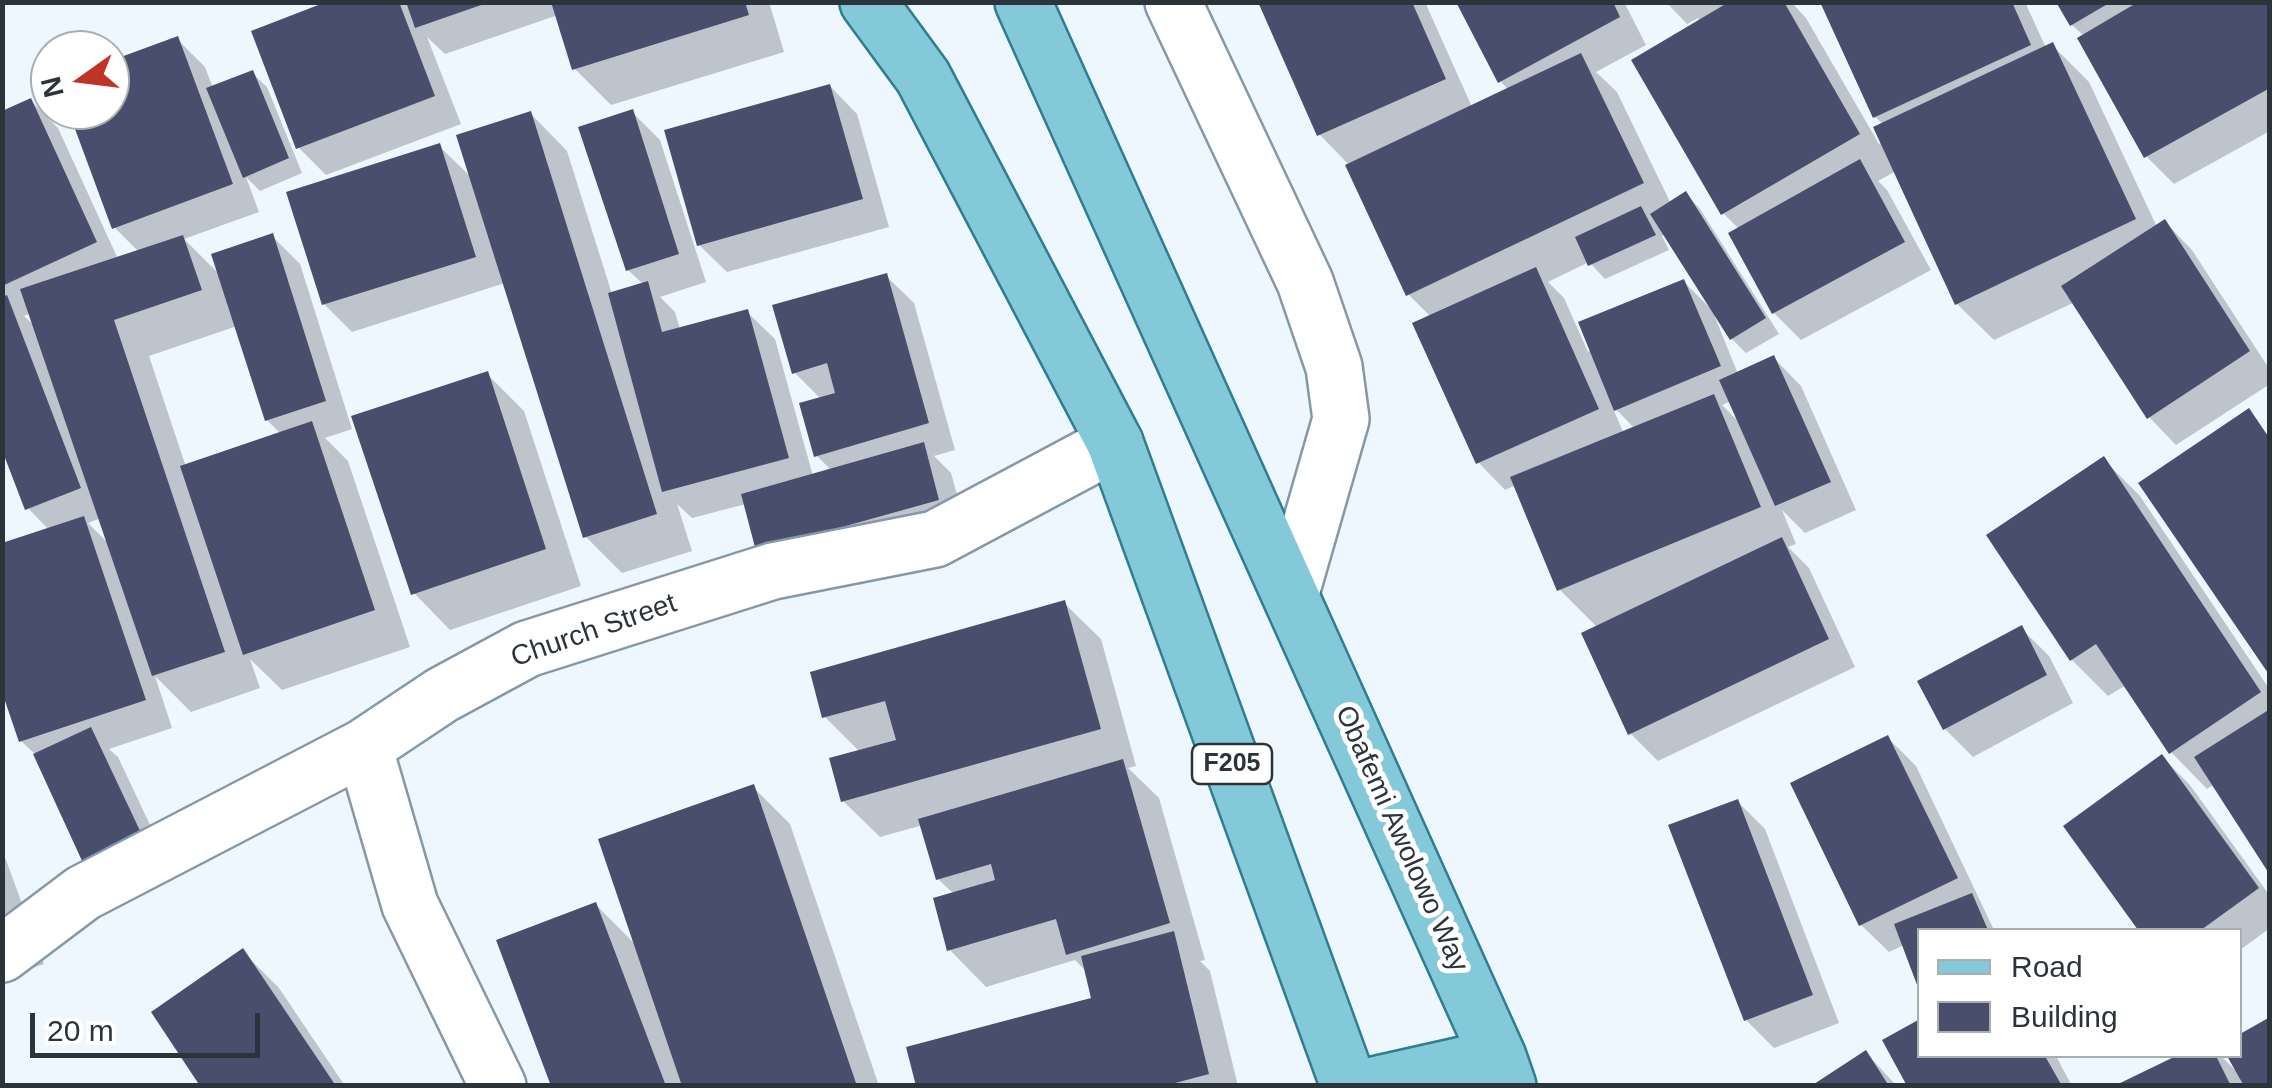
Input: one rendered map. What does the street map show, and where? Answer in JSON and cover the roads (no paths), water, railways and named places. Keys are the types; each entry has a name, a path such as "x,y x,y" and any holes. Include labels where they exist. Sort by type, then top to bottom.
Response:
{"main road":[{"name":"F205","path":"868,2 923,78 1115,443 1349,1086"},
{"name":"Obafemi Awolowo Way","path":"1023,2 1503,1071"},
{"path":"1369,1086 1503,1071"}],"street":[{"path":"1173,2 1305,282 1334,368 1342,419 1291,593"},
{"name":"Church Street","path":"2,954 83,893 364,747 442,696 527,650 773,571 935,539 1115,443"},
{"path":"364,747 410,906 498,1086"}]}
